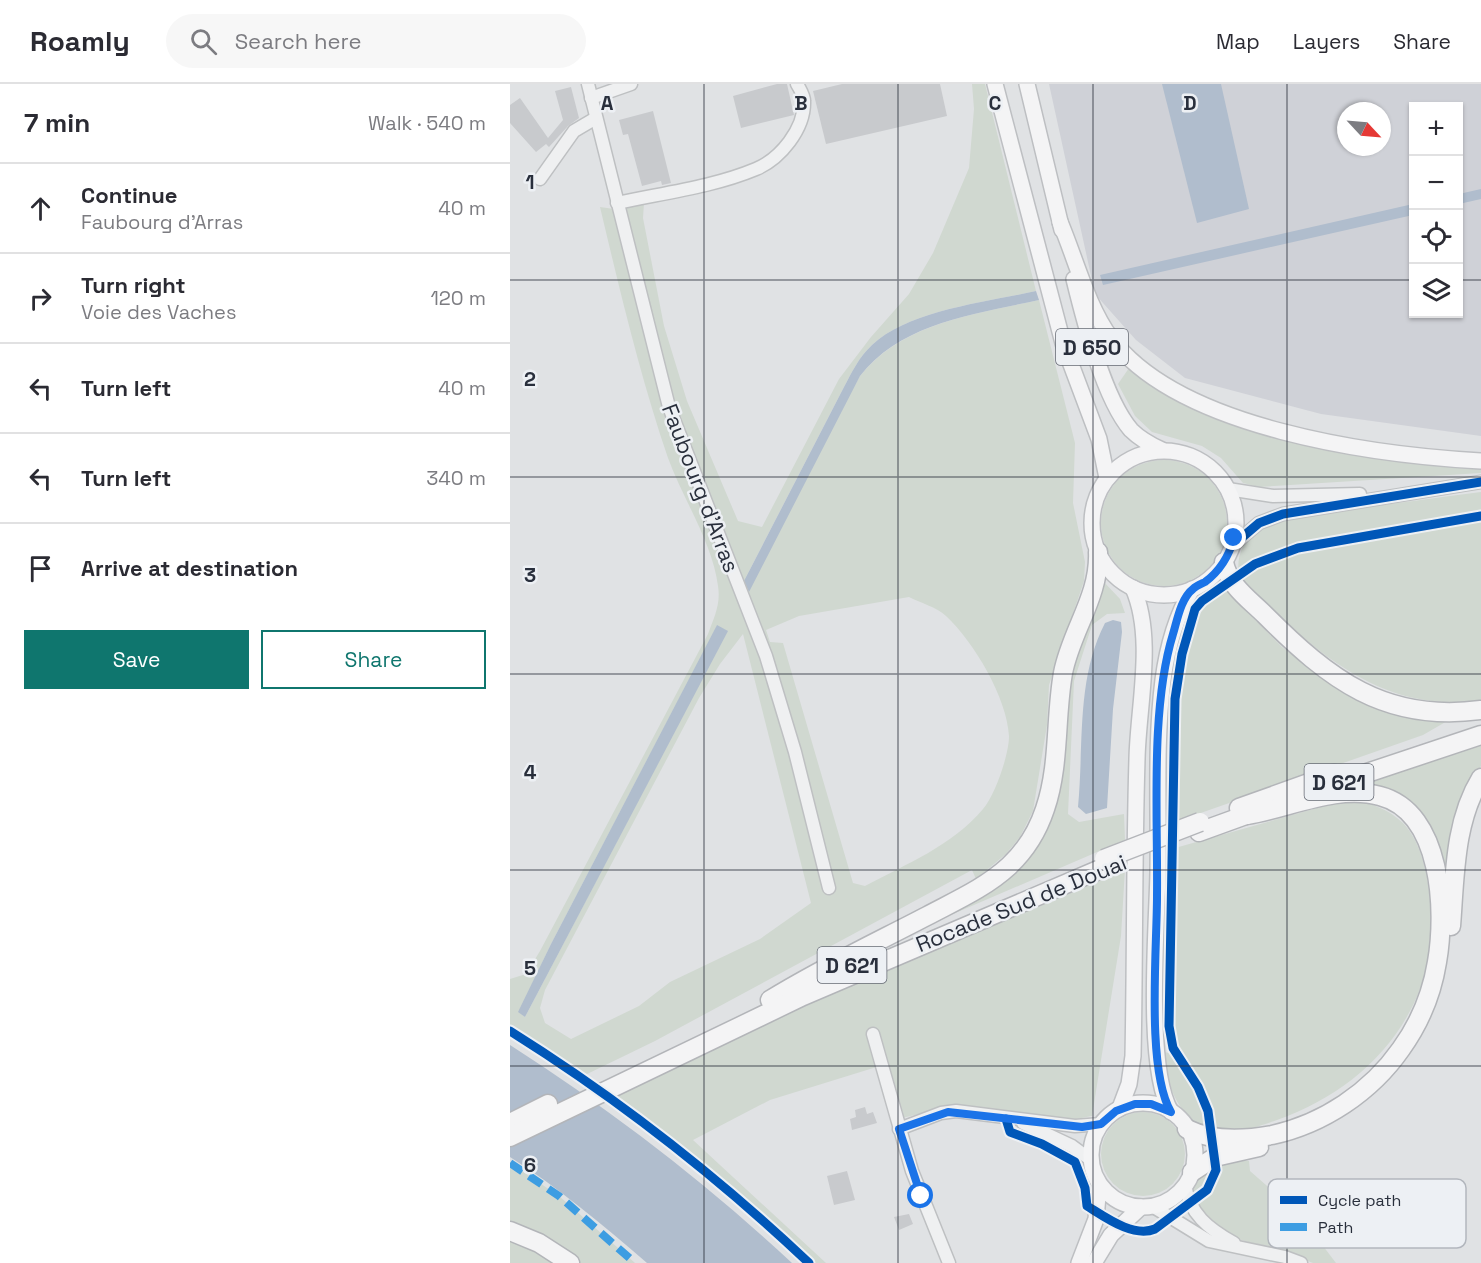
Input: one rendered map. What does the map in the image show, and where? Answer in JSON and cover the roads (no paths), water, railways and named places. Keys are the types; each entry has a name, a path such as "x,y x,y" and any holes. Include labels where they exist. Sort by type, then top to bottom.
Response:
{"highway":[{"path":"768,1002 801,981 982,886 1008,867 1022,852 1038,826 1048,798 1063,673 1071,642 1095,586 1098,552"},
{"path":"1228,554 1231,580 1243,594 1315,664 1345,683 1403,707 1436,712 1481,710"},
{"name":"Rocade Sud de Douai","path":"510,1137 608,1082 768,1002 940,926 1199,827 1481,724"},
{"name":"Rocade Sud de Douai","path":"1199,827 1247,815 1481,735"},
{"path":"1188,1178 1215,1157 1290,1140 1333,1123 1381,1089 1410,1054 1428,1022 1442,988 1448,954 1462,825 1467,804 1481,778"},
{"path":"1187,1129 1212,1137 1258,1137 1302,1126 1344,1104 1372,1083 1402,1048 1424,1006 1437,963 1441,917 1436,870 1425,836 1405,809 1379,795 1351,792 1247,815"},
{"name":"Rocade Sud de Douai","path":"510,1123 1104,863"},
{"path":"510,1232 539,1243 570,1263"}],"main road":[{"name":"D 650","path":"995,84 1063,343 1099,439 1107,478"},
{"name":"D 650","path":"1028,84 1091,344 1113,398 1130,429 1162,450"},
{"path":"1060,222 1103,328 1125,355 1166,387 1222,412 1319,441 1382,451 1481,461"},
{"path":"1162,450 1188,454 1204,462 1217,474 1228,489 1236,521 1228,554 1207,580 1192,589 1158,595 1133,588 1112,573 1098,552 1092,527 1093,509 1107,478 1127,460 1144,453 1162,450"},
{"path":"1120,1108 1129,1083 1133,1056 1137,756 1144,639 1142,611 1133,588"},
{"path":"1094,1263 1111,1235 1146,1207 1171,1199 1188,1178 1194,1148 1187,1129 1171,1112 1162,1090 1157,1043 1160,730 1167,658 1179,614 1192,589"},
{"path":"1079,1263 1096,1219 1099,1184 1091,1160 1093,1139 1101,1124 1120,1108 1146,1103 1171,1112"},
{"path":"1099,1184 1117,1200 1146,1207"}],"street":[{"name":"Faubourg d'Arras","path":"588,84 669,407 766,656 795,752 829,888"},
{"path":"591,98 631,84"},
{"path":"619,209 758,169 782,152 794,134 804,100 798,84"},
{"path":"540,179 574,131 596,118"},
{"path":"1228,554 1251,527 1274,517 1410,492 1481,482"},
{"path":"1228,489 1246,493 1296,496 1410,492"},
{"path":"873,1034 899,1129 921,1196 949,1263"},
{"path":"899,1129 948,1112 970,1112 1016,1121 1082,1127 1101,1124"},
{"path":"1016,1121 1072,1146 1091,1160"},
{"path":"1188,1178 1190,1204 1203,1222 1243,1248"},
{"path":"1146,1207 1203,1238 1285,1257 1301,1263"}],"water":[{"path":"1162,84 1221,84 1249,209 1197,223"},
{"path":"1481,189 1481,199 1463,203 1463,193"},
{"path":"1409,205 1409,216 1103,285 1100,275"},
{"path":"1036,291 1039,300 942,323 897,343 877,358 860,376 749,592 744,581 850,376 867,350 888,333 927,315"},
{"path":"1113,620 1121,622 1122,632 1113,709 1107,808 1086,814 1078,807 1085,689 1096,644 1105,623"},
{"path":"717,625 728,631 525,1017 518,1012 551,944"},
{"path":"510,1045 584,1095 691,1175 792,1263 647,1263 563,1194 510,1157"}]}
